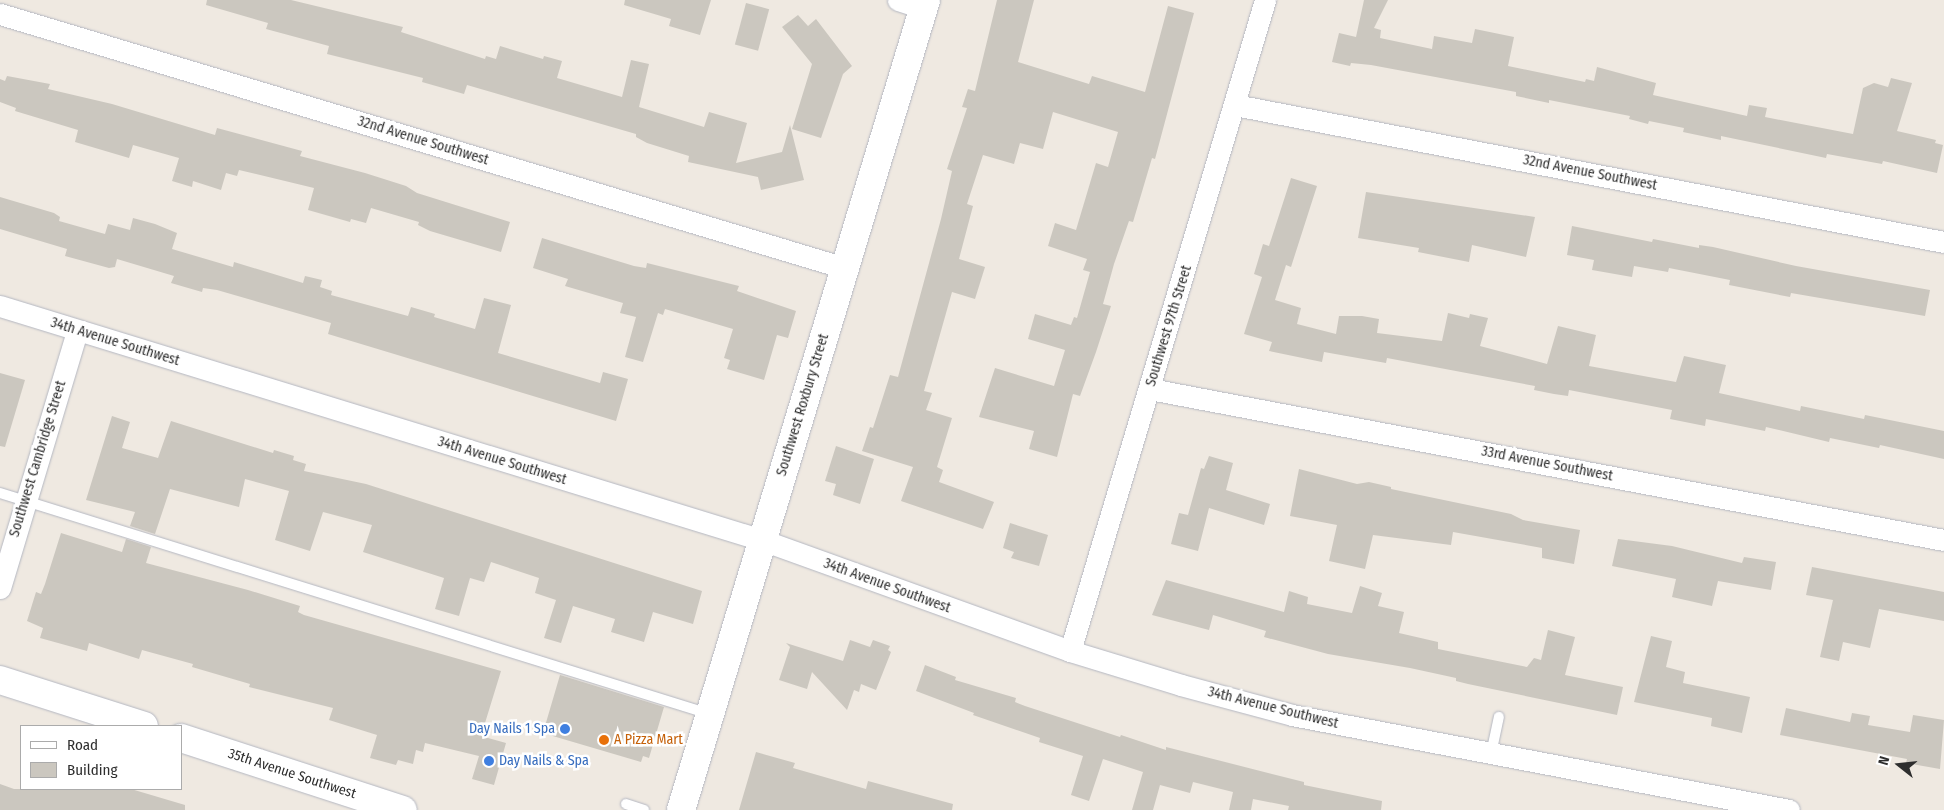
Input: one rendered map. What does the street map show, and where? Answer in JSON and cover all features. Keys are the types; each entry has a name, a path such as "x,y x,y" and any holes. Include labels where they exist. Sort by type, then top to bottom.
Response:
{"main road":[{"name":"Southwest Roxbury Street","path":"681,810 845,268 916,2"},
{"path":"0,680 141,725"},
{"name":"35th Avenue Southwest","path":"182,738 403,810"}],"street":[{"name":"Southwest 97th Street","path":"1070,650 1150,389 1265,0"},
{"name":"32nd Avenue Southwest","path":"0,14 845,268"},
{"name":"32nd Avenue Southwest","path":"1235,105 1944,242"},
{"name":"34th Avenue Southwest","path":"0,306 762,540 1070,650 1292,714 1491,754 1789,810"},
{"name":"Southwest Cambridge Street","path":"0,588 77,331"},
{"name":"33rd Avenue Southwest","path":"1150,389 1944,540"}],"lane":[{"path":"0,493 710,715"},
{"path":"1491,754 1499,717"},
{"path":"626,804 644,810"}],"building":[{"path":"207,0 291,0 403,27 401,32 485,59 486,56 496,59 500,46 543,59 544,56 562,61 557,78 622,97 631,60 649,64 639,107 704,127 709,112 747,123 736,163 782,152 790,125 804,180 761,190 758,177 688,162 689,156 647,143 636,137 636,134 467,85 464,94 422,82 423,78 327,54 329,46 266,29 268,23 206,5"},
{"path":"625,0 711,0 700,35 669,26 671,19 624,5"},
{"path":"997,0 1034,0 1018,62 1089,84 1092,76 1145,92 1168,6 1194,13 1155,159 1152,158 1133,222 1129,221 1114,264 1103,304 1111,306 1080,396 1073,394 1057,457 1029,449 1034,431 979,417 995,368 1054,386 1065,350 1028,339 1035,314 1071,325 1074,317 1077,318 1090,272 1083,270 1087,259 1048,246 1055,223 1076,230 1096,163 1108,167 1118,132 1053,112 1043,149 1020,143 1014,164 983,155 967,204 973,206 959,259 985,267 975,299 952,292 924,391 932,393 926,410 952,418 937,467 943,470 939,482 994,502 983,529 901,501 913,467 862,451 870,427 873,428 890,375 898,377 941,219 952,171 947,169 967,108 962,107 968,89 975,91"},
{"path":"1364,0 1388,0 1374,28 1381,30 1380,38 1432,49 1434,36 1472,43 1475,29 1514,37 1508,66 1585,82 1586,79 1594,81 1597,67 1656,83 1653,95 1747,116 1749,105 1767,108 1765,117 1853,134 1863,88 1874,83 1888,87 1891,78 1912,83 1897,131 1936,140 1935,143 1943,145 1937,173 1883,161 1882,164 1827,154 1826,158 1721,136 1721,140 1683,132 1684,128 1649,121 1648,124 1629,119 1630,116 1549,100 1549,103 1516,96 1516,92 1371,65 1351,63 1350,66 1332,62 1339,33 1356,37"},
{"path":"746,3 769,9 758,51 735,45"},
{"path":"798,15 808,26 816,19 852,66 843,74 821,138 792,129 812,64 782,27"},
{"path":"7,76 50,84 48,89 112,104 215,135 217,128 302,151 300,156 365,173 406,186 417,193 510,222 501,252 430,231 418,225 419,222 371,208 366,223 351,219 350,222 308,210 314,188 239,170 237,176 226,173 221,190 193,181 192,187 172,181 179,158 133,145 129,158 75,142 78,130 15,111 16,108 0,102 0,79 5,81"},
{"path":"1291,178 1317,186 1291,267 1286,265 1275,300 1301,308 1297,324 1336,334 1339,316 1362,316 1379,319 1377,333 1442,341 1448,313 1469,318 1470,314 1488,318 1480,346 1547,364 1558,326 1596,335 1589,366 1676,382 1684,356 1726,365 1719,393 1800,411 1801,406 1864,419 1865,415 1944,431 1944,459 1880,445 1879,448 1830,438 1829,442 1766,427 1765,431 1706,419 1705,426 1670,419 1672,410 1569,390 1568,396 1554,394 1534,390 1535,386 1387,358 1386,363 1324,352 1322,362 1269,351 1272,342 1244,334 1262,277 1254,274 1263,244 1269,246"},
{"path":"1366,192 1535,217 1526,257 1472,245 1469,262 1418,252 1419,248 1358,238"},
{"path":"0,197 54,213 60,217 59,221 105,234 108,224 130,230 133,218 155,224 177,233 172,249 233,267 234,262 303,283 305,276 322,280 320,287 332,291 331,295 408,316 411,307 435,314 434,317 475,329 484,298 511,305 498,353 600,383 603,372 628,379 616,421 328,334 331,323 217,290 203,288 202,292 171,283 174,276 117,259 115,267 109,268 65,256 67,249 0,229"},
{"path":"1572,226 1652,242 1653,239 1699,248 1699,245 1713,247 1796,266 1930,290 1925,316 1791,293 1790,297 1729,285 1730,280 1669,268 1668,272 1634,266 1632,277 1592,270 1594,260 1567,255"},
{"path":"542,238 634,266 646,268 647,263 739,286 737,291 796,311 788,338 777,335 764,380 727,369 730,360 724,358 733,329 665,309 663,315 658,313 643,362 625,357 636,317 620,313 623,303 565,286 568,279 533,268"},
{"path":"0,373 25,380 5,447 0,446"},
{"path":"112,416 130,422 122,448 158,458 171,421 273,453 274,450 294,456 293,460 306,464 304,471 366,484 702,591 693,624 653,612 644,642 611,632 615,619 573,606 561,643 544,638 556,600 535,593 539,578 491,562 484,582 470,578 459,616 435,609 444,578 363,552 372,525 323,512 310,551 275,540 289,491 245,479 239,507 170,489 155,534 130,526 135,512 86,500"},
{"path":"836,446 874,459 860,504 833,495 836,484 825,481"},
{"path":"1209,456 1233,463 1226,490 1270,504 1264,525 1209,508 1198,551 1171,544 1179,513 1188,515 1201,468 1204,469"},
{"path":"1299,469 1357,484 1369,482 1391,487 1391,489 1511,514 1523,520 1580,530 1574,564 1542,558 1542,548 1453,532 1451,545 1373,535 1365,569 1329,561 1337,525 1290,516"},
{"path":"1010,523 1048,535 1039,566 1011,558 1014,552 1003,548"},
{"path":"61,533 122,552 126,539 151,547 146,563 248,590 300,606 298,612 304,615 501,671 481,736 506,743 494,785 472,779 479,756 425,743 423,752 416,750 413,764 398,760 396,765 370,758 377,735 329,720 333,708 249,687 250,684 192,667 193,664 142,650 139,659 89,643 87,651 40,638 43,628 27,621 36,592 41,594 45,584"},
{"path":"1618,539 1672,546 1742,563 1744,557 1776,562 1771,590 1718,581 1712,606 1672,597 1676,579 1612,566"},
{"path":"1812,567 1944,592 1944,621 1879,609 1870,648 1843,642 1839,661 1820,657 1833,600 1806,595"},
{"path":"1166,580 1284,612 1289,591 1308,597 1307,604 1352,613 1360,586 1382,593 1378,606 1404,612 1399,633 1438,642 1438,649 1527,667 1534,658 1541,660 1548,630 1575,637 1565,675 1623,687 1617,715 1468,684 1456,681 1456,678 1410,668 1328,654 1264,637 1266,631 1213,615 1209,630 1152,615"},
{"path":"1651,636 1672,641 1666,667 1685,672 1683,683 1750,697 1742,733 1711,726 1712,718 1634,702"},
{"path":"850,640 870,647 873,640 890,646 888,650 891,652 876,690 861,684 859,692 854,690 847,710 812,672 807,689 779,680 790,647 786,643 843,661"},
{"path":"925,665 956,677 955,680 1016,698 1015,702 1025,706 1120,737 1121,735 1166,750 1166,747 1304,782 1304,785 1382,801 1381,810 1288,810 1289,806 1253,799 1251,810 1229,810 1233,792 1193,782 1190,793 1160,785 1153,810 1132,810 1143,772 1103,759 1089,801 1071,795 1083,756 1039,742 1040,738 973,715 974,713 916,691"},
{"path":"560,675 664,707 649,758 643,756 641,762 546,734 548,727 545,726"},
{"path":"1786,708 1850,722 1852,713 1870,716 1868,725 1910,732 1913,715 1944,720 1940,769 1906,763 1907,759 1780,735"},
{"path":"756,752 795,763 793,768 866,789 868,781 953,804 952,810 739,810"},
{"path":"0,784 20,790 134,790 185,805 185,810 0,810"}],"place":[{"name":"Day Nails 1 Spa","path":"565,729"},
{"name":"A Pizza Mart","path":"604,740"},
{"name":"Day Nails & Spa","path":"489,761"}]}
